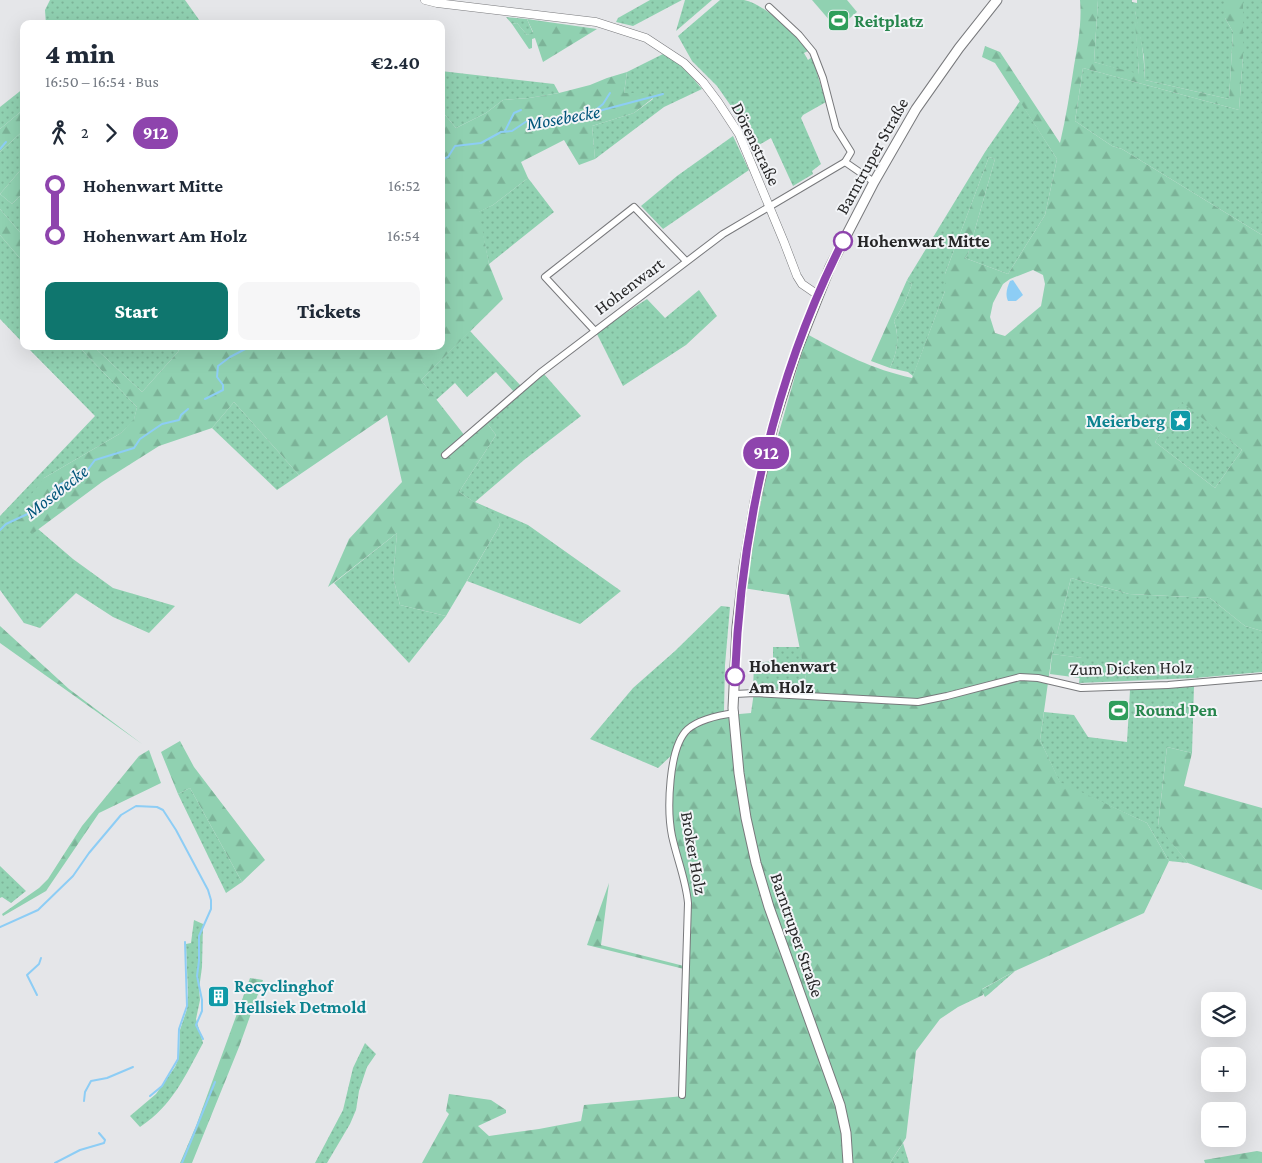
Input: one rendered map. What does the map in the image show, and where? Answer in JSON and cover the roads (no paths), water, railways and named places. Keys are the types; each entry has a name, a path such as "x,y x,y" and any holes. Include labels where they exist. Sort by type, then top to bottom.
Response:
{"main road":[{"name":"Barntruper Straße","path":"848,1163 846,1133 836,1093 769,907 756,863 742,796 737,753 734,694 739,607 747,546 767,448 799,344 818,295 830,267 900,134 931,85 997,0"}],"street":[{"name":"Dörenstraße","path":"426,0 437,3 596,22 630,31 663,47 684,63 703,82 718,102 738,134 770,206 797,276 807,289 818,295"},
{"path":"769,7 799,35 816,58 829,98 836,128 851,152 845,162 874,182"},
{"name":"Hohenwart","path":"445,455 540,373 686,261 723,234 845,162"},
{"path":"595,331 545,278 634,207 686,261"},
{"name":"Zum Dicken Holz","path":"734,694 755,693 918,702 1020,677 1032,677 1080,688 1262,678"},
{"name":"Broker Holz","path":"682,1095 688,903 687,888 670,825 672,772 676,750 687,730 702,722 735,713"}],"water":[{"path":"1013,280 1023,295 1016,301 1008,301 1007,289 1010,281"}],"waterway":[{"path":"592,113 603,104 610,93"},
{"name":"Mosebecke","path":"445,158 448,157 455,146 481,143 501,132 512,131 527,121 568,119 663,94"},
{"path":"505,131 514,113 521,110"},
{"path":"0,149 6,142"},
{"name":"Mosebecke","path":"205,399 223,390 223,385 217,377 218,366 243,350"},
{"name":"Mosebecke","path":"0,530 6,524 36,510 57,486 86,472 95,460 134,448 140,439 162,424 179,420 181,415 188,409"},
{"path":"0,927 38,910 73,876 89,853 121,815 136,806 157,807 163,810 176,830 208,890 211,900 211,909 199,936 197,976 202,1000 202,1011 196,1025 203,1039"},
{"path":"150,1096 162,1086 178,1059 179,1029 187,1006 185,942"},
{"path":"37,995 27,975 39,964 41,958"},
{"path":"84,1101 85,1092 91,1081 107,1078 133,1067"},
{"path":"182,1163 215,1082"},
{"path":"55,1163 80,1150 104,1143 105,1140 99,1133"}],"place":[{"name":"Reitplatz","path":"838,21"},
{"name":"Hohenwart Mitte","path":"843,241"},
{"name":"Meierberg","path":"1181,421"},
{"name":"Hohenwart Am Holz","path":"735,676"},
{"name":"Round Pen","path":"1119,710"},
{"name":"Recyclinghof Hellsiek Detmold","path":"218,996"}]}
